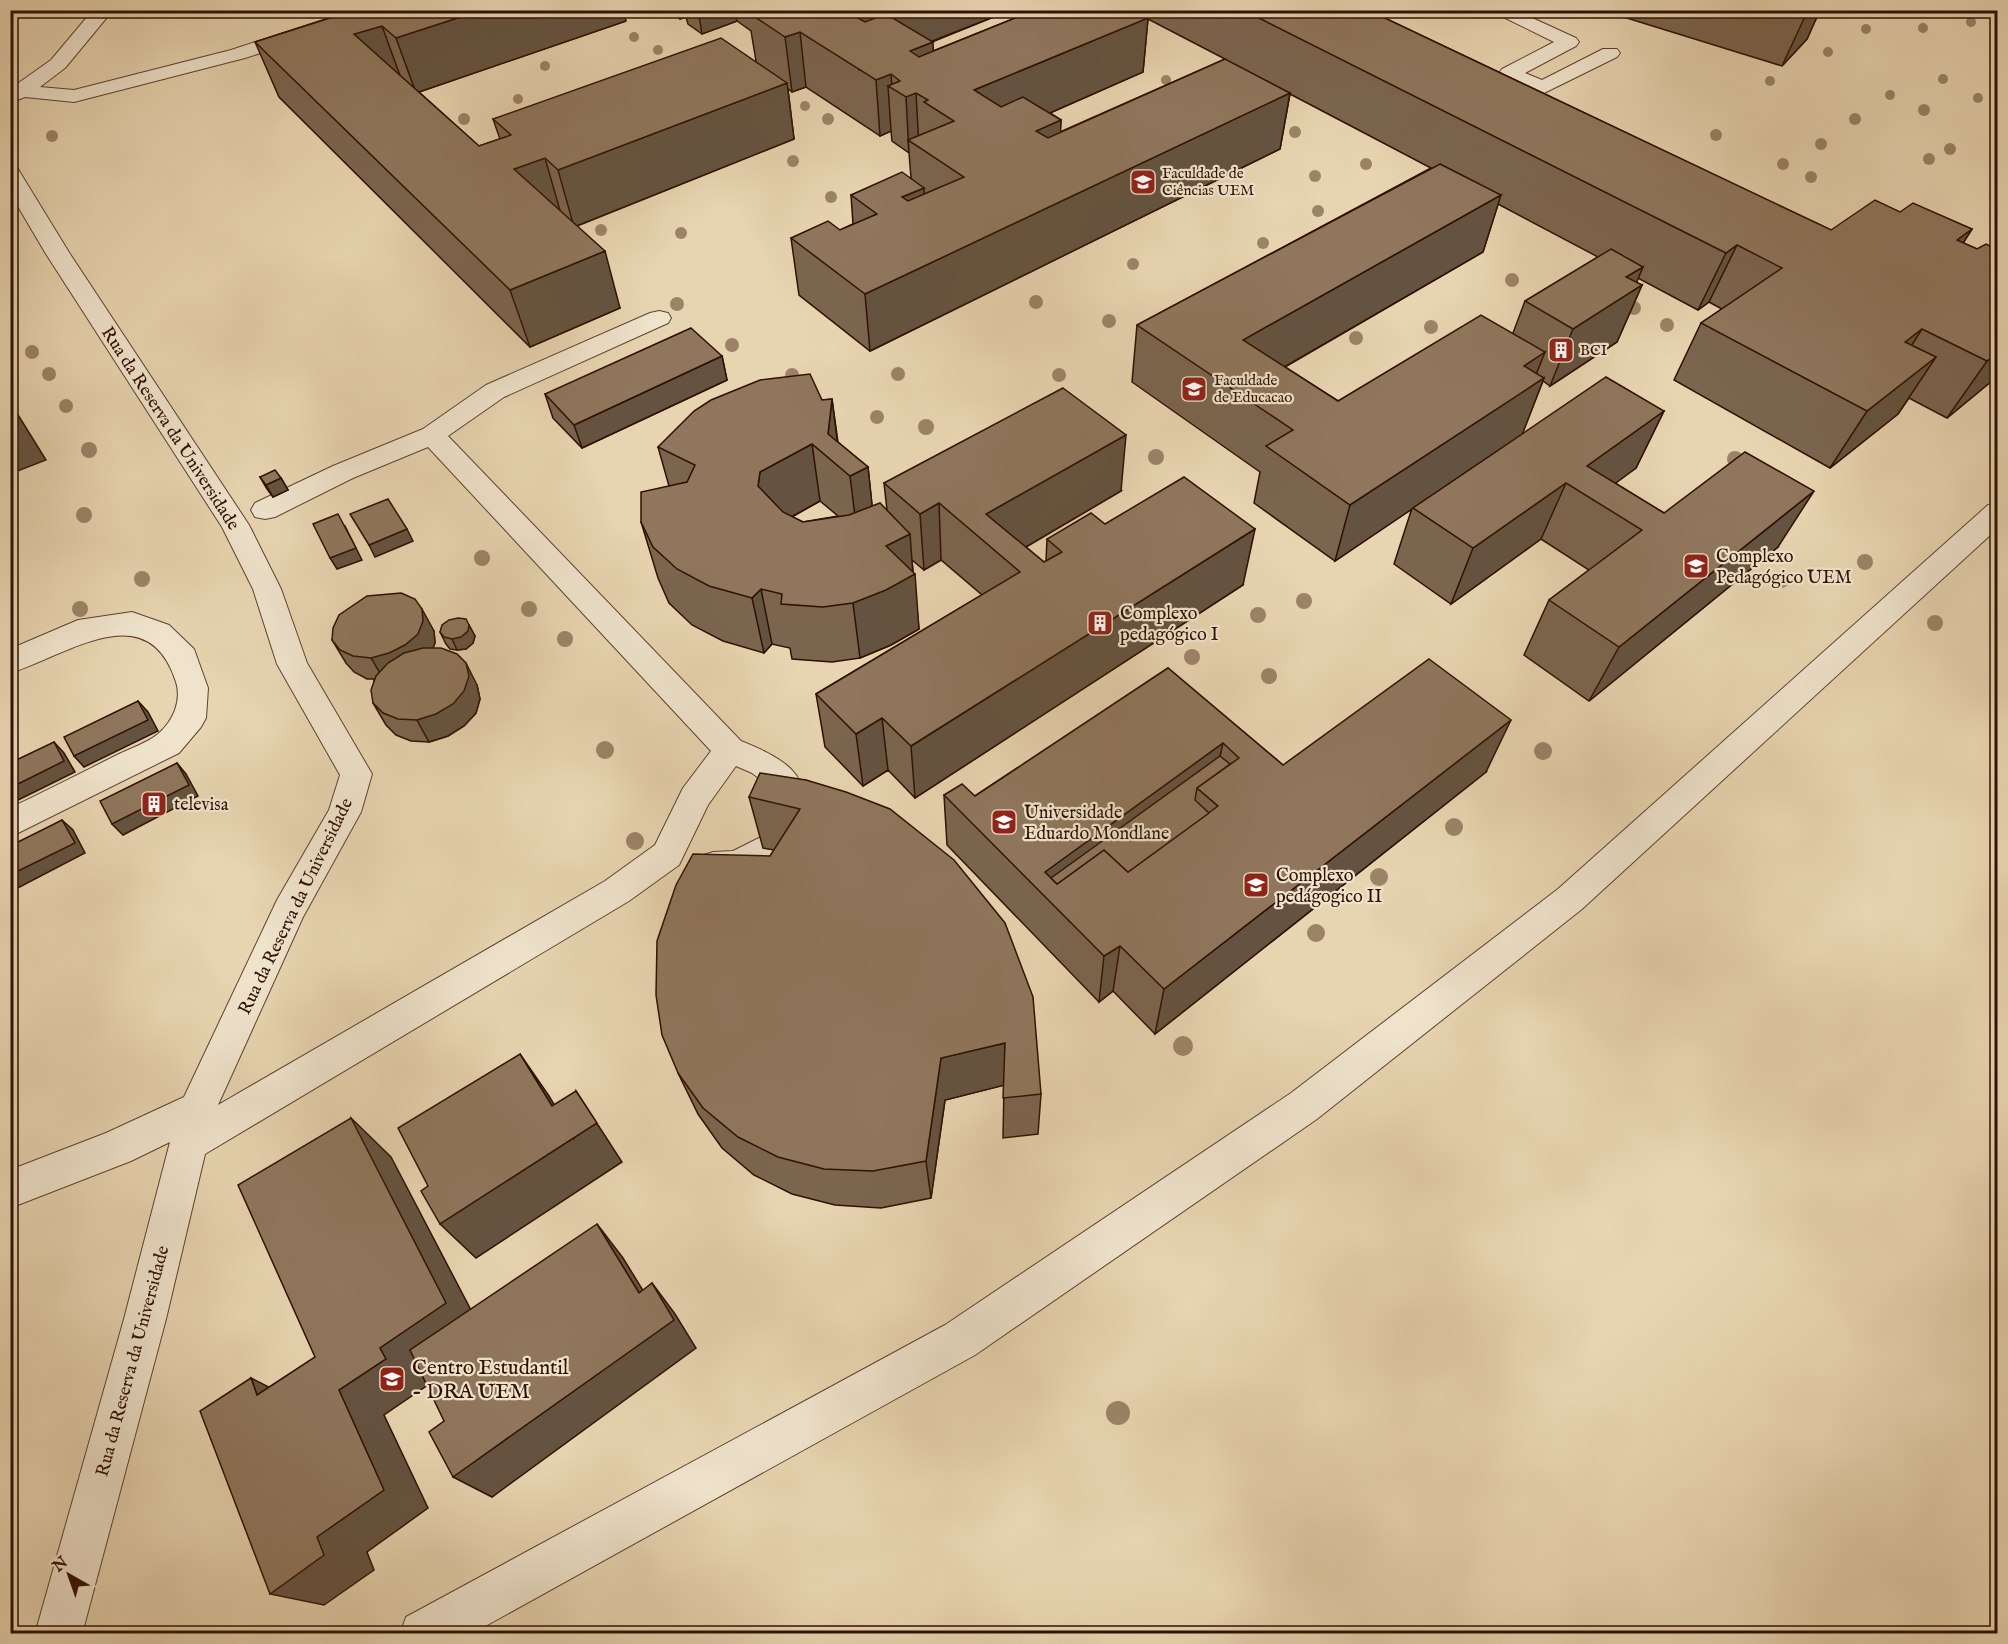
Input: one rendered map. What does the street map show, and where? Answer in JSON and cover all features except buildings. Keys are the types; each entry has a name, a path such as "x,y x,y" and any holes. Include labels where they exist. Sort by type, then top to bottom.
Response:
{"lane":[{"path":"16,95 58,64 104,10"},
{"path":"1498,10 1569,42 1509,73 1542,88 1610,53"},
{"path":"16,95 74,96 238,54 372,11"},
{"name":"Rua da Reserva da Universidade","path":"10,174 58,254 235,525 267,589 292,664 356,774 345,812 289,910 193,1127 145,1319 58,1634"},
{"path":"265,510 343,472 432,435 495,391 659,318"},
{"path":"432,435 730,750 772,766 783,779 787,798 785,811"},
{"path":"423,1634 960,1340 1304,1106 1570,899 1998,512"},
{"path":"10,662 78,631 132,623 158,633 183,657 193,688 190,718 168,744 10,824"},
{"path":"10,1189 117,1148 193,1127 617,891 667,855 695,797 730,750"},
{"path":"667,855 690,863 714,866 739,865 761,851"}],"place":[{"name":"Faculdade de Ciências UEM","path":"1143,182"},
{"name":"BCI","path":"1561,350"},
{"name":"Faculdade de Educacao","path":"1194,389"},
{"name":"Complexo Pedagógico UEM","path":"1696,566"},
{"name":"Complexo pedagógico I","path":"1100,623"},
{"name":"televisa","path":"154,804"},
{"name":"Universidade Eduardo Mondlane","path":"1004,822"},
{"name":"Complexo pedágogico II","path":"1256,885"},
{"name":"Centro Estudantil - DRA UEM","path":"392,1379"}]}
